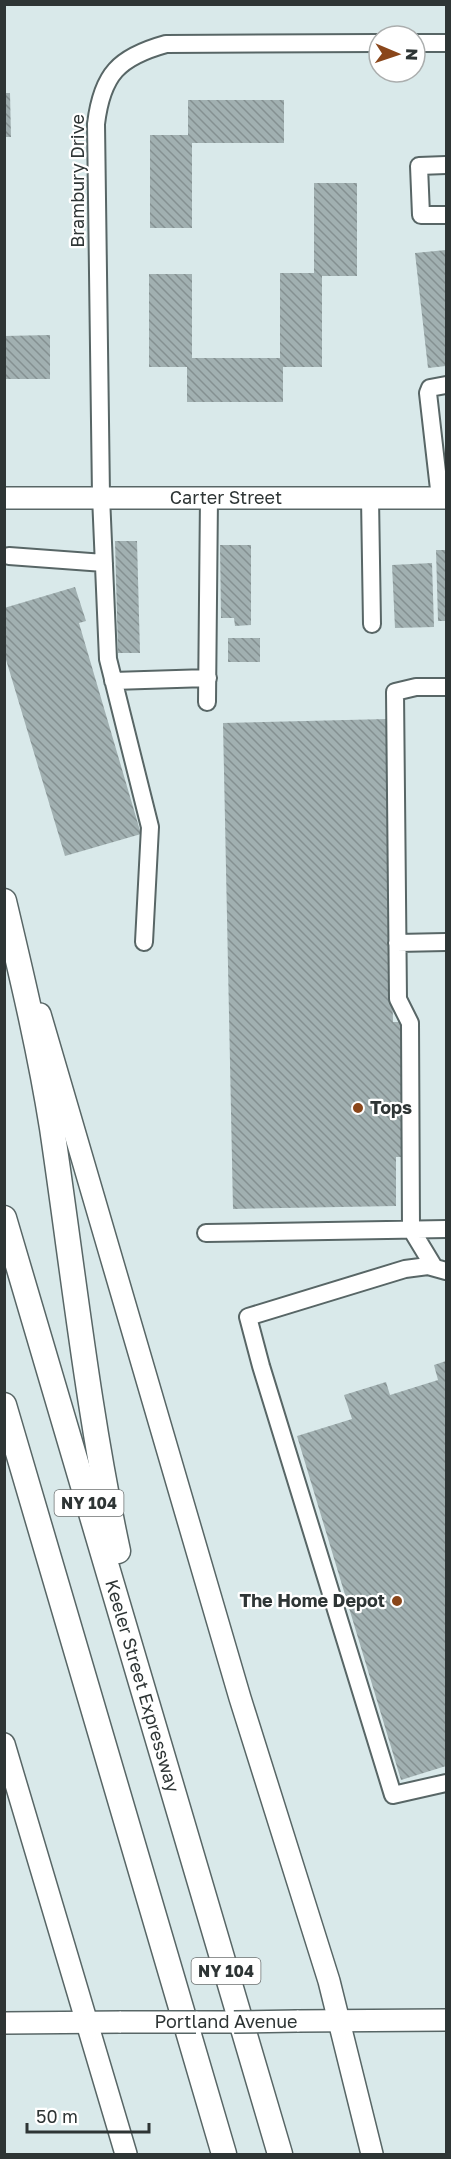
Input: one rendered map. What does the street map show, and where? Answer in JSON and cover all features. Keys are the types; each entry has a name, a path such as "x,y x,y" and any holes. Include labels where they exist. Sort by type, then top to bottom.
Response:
{"highway":[{"path":"4,901 27,995 46,1096 107,1501 173,1787"},
{"name":"Keeler Street Expressway","path":"4,1218 280,2154"},
{"name":"NY 104","path":"4,1405 224,2154"},
{"path":"4,1431 66,1614"}],"main road":[{"name":"Carter Street","path":"4,498 101,496 443,498"},
{"path":"4,892 240,1698 320,1953 372,2154"},
{"path":"4,1744 126,2154"},
{"name":"Portland Avenue","path":"4,2024 447,2020"}],"street":[{"name":"Brambury Drive","path":"144,942 150,827 108,659 101,496 96,124 101,94 107,81 130,57 141,51 166,44 367,43"},
{"path":"427,43 447,43"},
{"path":"447,165 419,166 421,215 447,215"},
{"path":"443,498 429,393 430,388 434,386 447,385"},
{"path":"207,702 209,497"},
{"path":"370,498 372,624"},
{"path":"9,556 104,563"},
{"path":"113,681 208,678"},
{"path":"440,1269 411,1229 410,1023 398,999 395,692 416,687 447,687"},
{"path":"398,943 447,942"},
{"path":"206,1233 447,1229"},
{"path":"440,1269 417,1267 405,1269 248,1317 393,1795 447,1783"}],"building":[{"path":"4,93 10,93 11,137 4,137"},
{"path":"188,100 284,100 284,143 192,143 192,228 150,228 150,135 188,135"},
{"path":"314,183 357,183 357,276 322,276 322,367 283,367 283,402 187,402 187,367 149,367 149,274 192,274 192,358 280,358 280,273 314,273"},
{"path":"446,250 446,366 428,368 415,253"},
{"path":"50,335 50,379 4,379 4,336"},
{"path":"115,541 137,541 140,653 118,653"},
{"path":"220,545 251,545 251,625 235,626 234,618 221,618"},
{"path":"436,550 446,550 446,621 438,621"},
{"path":"432,563 434,627 395,628 392,565"},
{"path":"75,587 86,621 79,623 141,834 65,856 4,653 4,608"},
{"path":"228,638 260,638 260,662 228,662"},
{"path":"387,719 393,1022 402,1022 404,1157 396,1157 396,1206 233,1209 223,723"},
{"name":"The Home Depot","path":"446,1361 446,1766 401,1780 297,1436 352,1419 344,1395 386,1382 390,1395 438,1380 434,1365"}],"place":[{"name":"Tops","path":"358,1108"},
{"name":"The Home Depot","path":"397,1601"}]}
